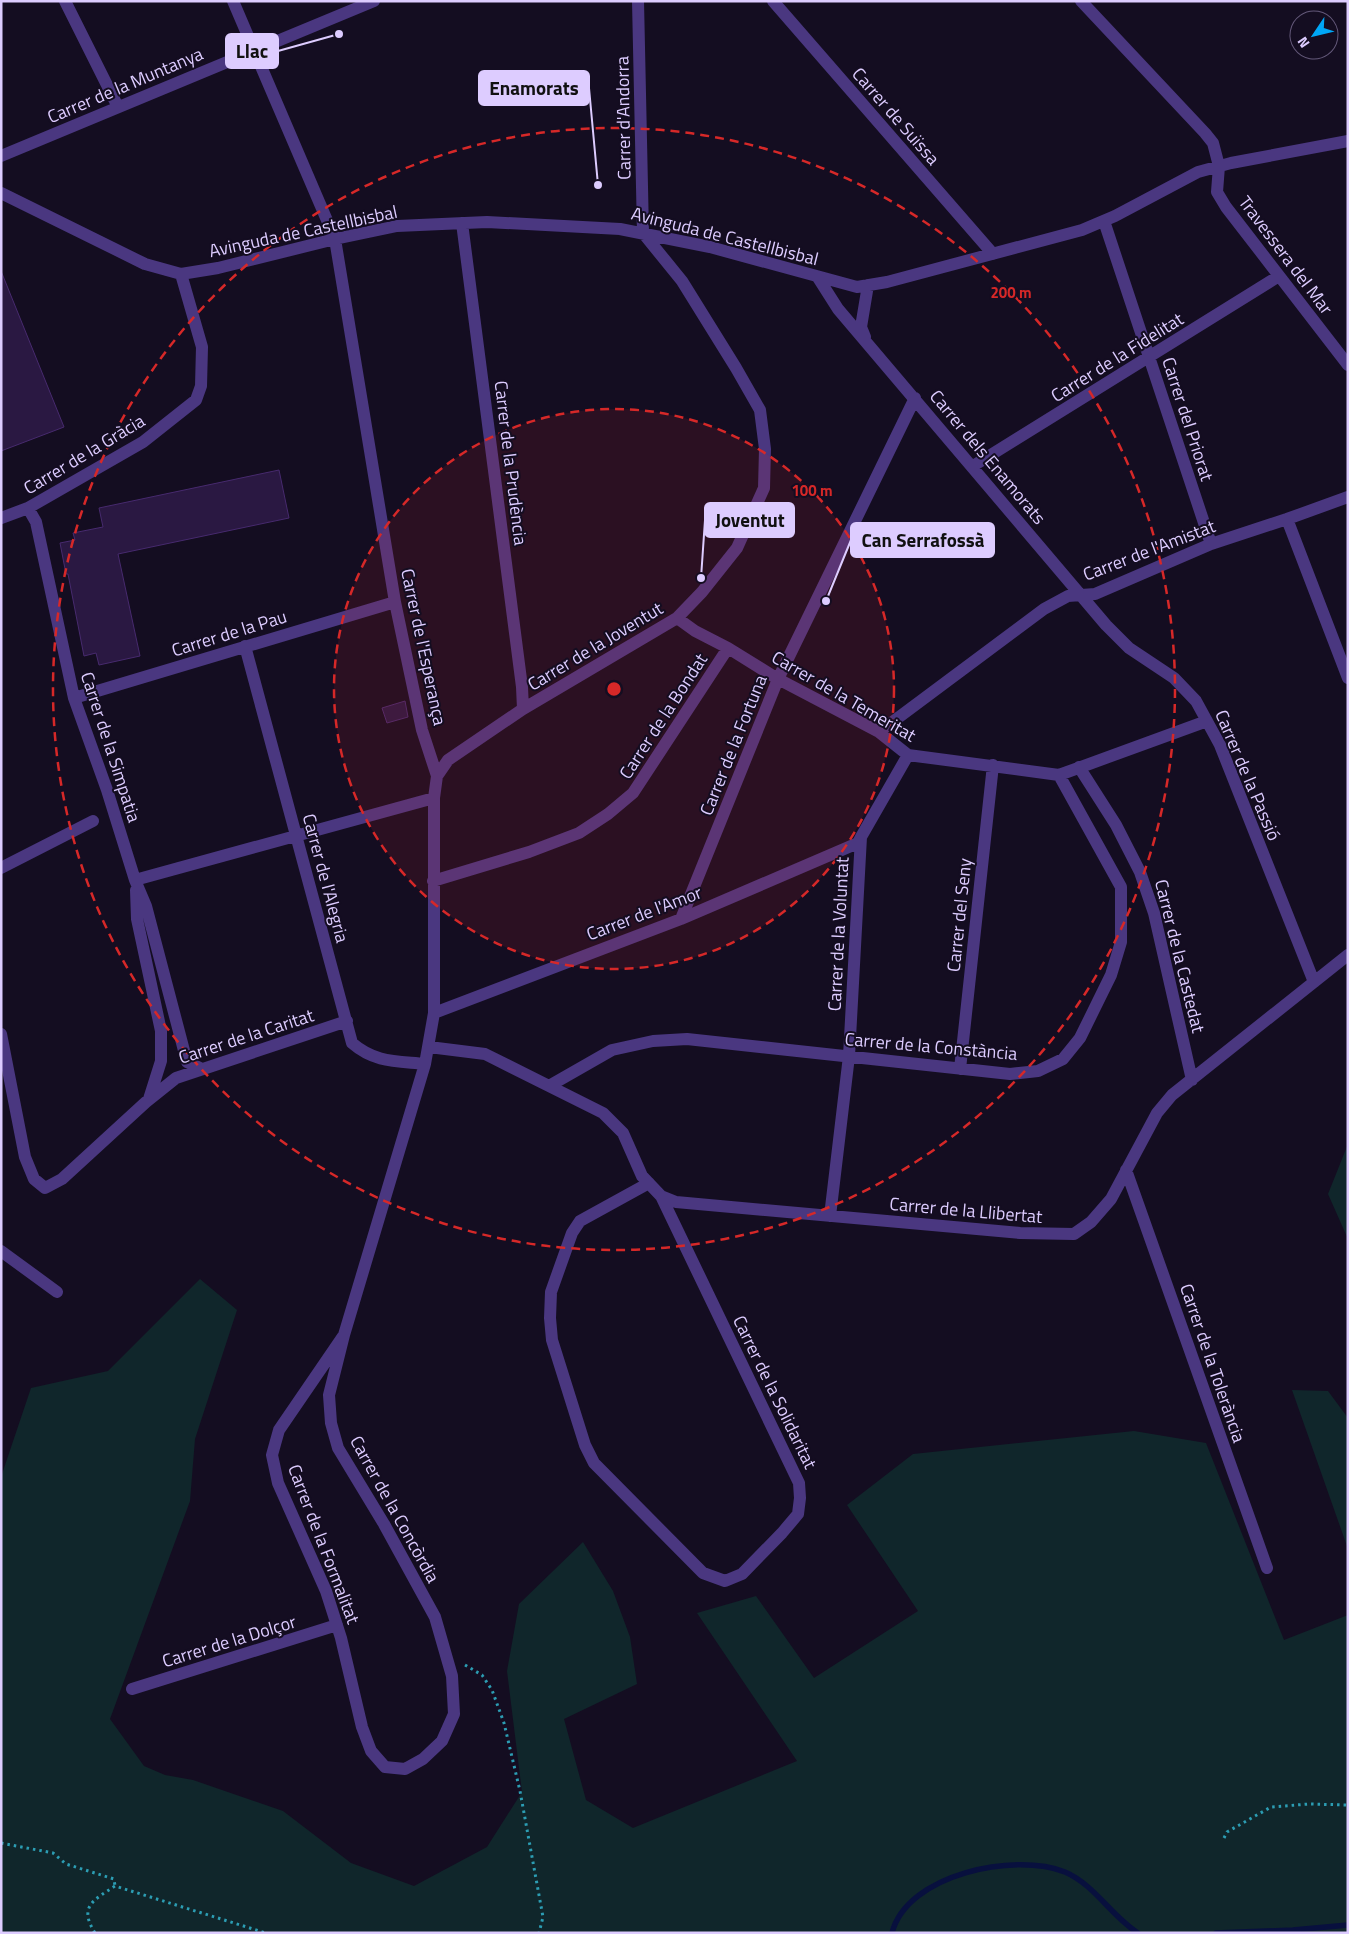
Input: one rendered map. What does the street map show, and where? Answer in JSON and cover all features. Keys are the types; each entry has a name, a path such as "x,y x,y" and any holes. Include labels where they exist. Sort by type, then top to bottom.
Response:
{"street":[{"path":"65,1 118,107"},
{"name":"Carrer de l'Esperança","path":"233,1 335,239 395,602 422,730 437,776 434,798 434,1013 426,1064"},
{"name":"Carrer de la Muntanya","path":"1,156 254,51 357,5 374,1"},
{"name":"Carrer d'Andorra","path":"638,1 643,233"},
{"name":"Carrer de Suïssa","path":"773,1 993,254"},
{"name":"Travessera del Mar","path":"1081,1 1213,143 1219,166 1217,192 1226,207 1348,365"},
{"name":"Avinguda de Castellbisbal","path":"1,193 145,264 181,274 218,268 335,239 397,226 487,222 620,229 643,233 710,247 857,287 887,282 1082,230 1104,221 1198,172 1219,166 1348,141"},
{"name":"Carrer del Priorat","path":"1104,221 1210,544"},
{"name":"Carrer de la Prudència","path":"462,223 522,687 523,709"},
{"name":"Carrer de la Joventut","path":"437,776 448,760 523,709 677,618 702,592 737,548 764,488 765,449 760,410 682,280 643,233"},
{"name":"Carrer de la Gràcia","path":"1,518 28,508 143,442 196,400 201,386 202,347 181,274"},
{"name":"Carrer dels Enamorats","path":"817,276 838,309 1082,595"},
{"name":"Carrer de la Fidelitat","path":"973,466 1280,276"},
{"name":"Carrer dels Enamorats","path":"867,342 861,327 868,285"},
{"name":"Carrer de la Fortuna","path":"681,919 778,679 915,398"},
{"name":"Carrer de l'Amistat","path":"880,732 1044,609 1068,596 1095,594 1210,544 1287,519 1348,496"},
{"name":"Carrer de la Simpatia","path":"28,508 36,522 74,698 107,790 135,880 146,906 158,945 187,1062 202,1069"},
{"path":"1287,519 1348,678"},
{"name":"Carrer de la Passió","path":"1082,595 1106,625 1129,648 1174,678 1196,701 1220,745 1314,982"},
{"name":"Carrer de la Pau","path":"74,698 395,602"},
{"name":"Carrer de la Temeritat","path":"677,618 696,632 728,648 778,679 880,732 908,755 992,765 1059,776"},
{"name":"Carrer de l'Alegria","path":"245,646 352,1043 363,1053 378,1059 426,1064"},
{"name":"Carrer de la Bondat","path":"433,881 537,849 579,833 608,814 633,793 728,648"},
{"path":"1059,776 1207,721"},
{"name":"Carrer de la Voluntat","path":"830,1216 849,1056 862,837 908,755"},
{"name":"Carrer del Seny","path":"960,1068 992,765"},
{"name":"Carrer de la Castedat","path":"1079,767 1116,825 1140,872 1154,913 1192,1080"},
{"name":"Carrer de la Constància","path":"549,1086 612,1050 653,1041 687,1039 1010,1074 1038,1071 1063,1059 1080,1038 1111,975 1121,942 1121,887 1059,776"},
{"path":"135,880 296,834 434,798"},
{"path":"1,868 94,821"},
{"name":"Carrer de l'Amor","path":"434,1013 681,919 858,843 862,837"},
{"name":"Carrer de la Simpatia","path":"135,880 137,919 161,1031 161,1062 149,1099"},
{"name":"Carrer de la Llibertat","path":"660,1196 676,1202 1020,1234 1074,1234 1091,1222 1110,1199 1157,1113 1172,1095 1348,955"},
{"name":"Carrer de la Caritat","path":"1,1034 25,1157 34,1178 45,1188 62,1179 149,1099 176,1078 347,1021"},
{"name":"Carrer de la Solidaritat","path":"429,1047 485,1054 603,1113 623,1133 642,1176 649,1183 660,1196 799,1483 798,1514 742,1574 725,1581 703,1573 594,1463 585,1445 552,1340 550,1318 551,1292 572,1233 580,1221 649,1183"},
{"name":"Carrer de la Concòrdia","path":"423,1759 442,1741 454,1714 452,1676 435,1617 384,1524 338,1448 331,1423 329,1395 344,1336 426,1064"},
{"name":"Carrer de la Tolerància","path":"1126,1170 1267,1568"},
{"path":"1,1251 57,1292"},
{"name":"Carrer de la Formalitat","path":"344,1336 279,1430 272,1455 278,1483 326,1591 337,1625 362,1727 371,1751 385,1767 405,1768 423,1759"},
{"name":"Carrer de la Dolçor","path":"132,1690 337,1625"}],"path":[{"path":"446,1654 482,1675 492,1690 504,1723 520,1791 542,1917 539,1933"},
{"path":"1224,1838 1227,1832 1271,1807 1309,1804 1348,1805"},
{"path":"1,1843 53,1853 66,1864 114,1879 115,1886"},
{"path":"96,1933 88,1922 88,1910 91,1902 115,1886"},
{"path":"115,1886 266,1933"}],"green space":[{"path":"1348,1144 1348,1239 1328,1194"},
{"path":"200,1279 237,1310 195,1439 190,1501 110,1719 144,1766 165,1775 193,1780 283,1811 351,1863 414,1886 487,1847 522,1792 507,1671 519,1604 583,1542 613,1591 630,1637 637,1684 564,1719 586,1800 633,1828 797,1761 697,1613 756,1596 814,1678 918,1611 847,1505 913,1454 1134,1431 1206,1443 1284,1640 1348,1615 1348,1933 1,1933 1,1477 31,1388 108,1371"},
{"path":"1292,1390 1328,1391 1348,1418 1348,1549"}],"building":[{"path":"1,271 64,427 1,451"},
{"path":"279,470 289,518 118,554 140,656 99,665 96,653 84,656 60,543 75,540 73,533 103,527 99,508"},
{"path":"405,701 408,717 387,723 382,708"}],"waterway":[{"path":"892,1933 902,1913 918,1896 940,1882 965,1873 992,1867 1019,1865 1044,1866 1065,1872 1076,1878 1138,1933"},
{"path":"1216,1933 1293,1930 1348,1925"}],"place":[{"name":"Llac","path":"339,34"},
{"name":"Enamorats","path":"598,185"},
{"name":"Joventut","path":"701,578"},
{"name":"Can Serrafossà","path":"826,601"}]}
